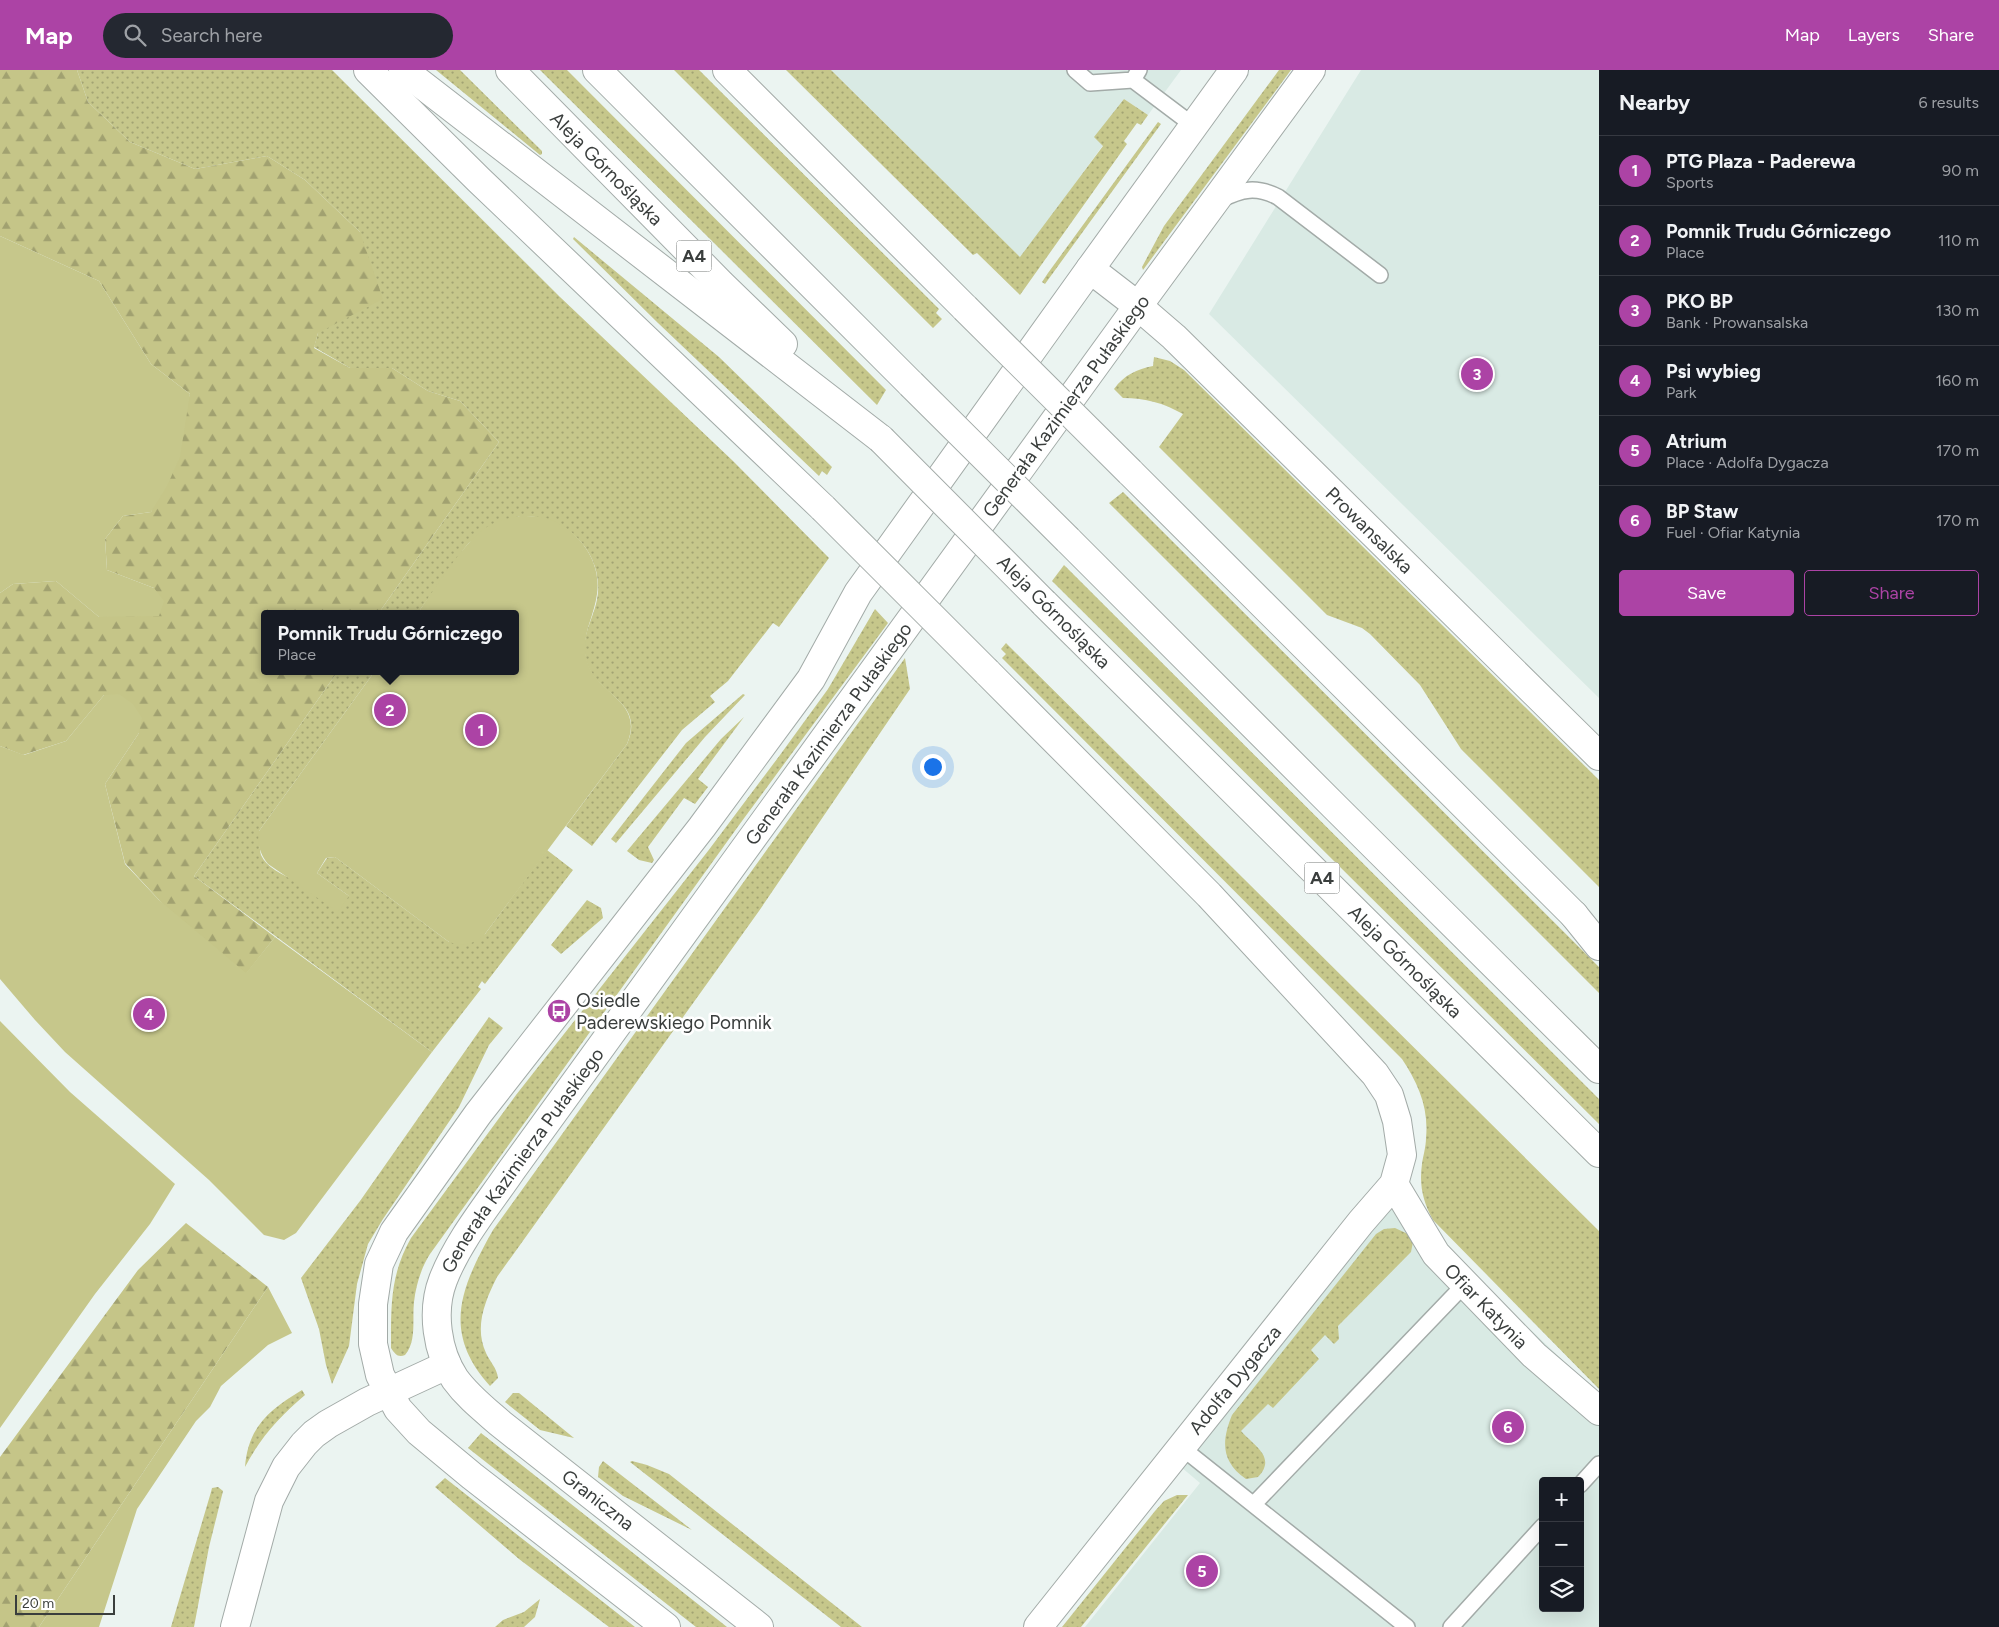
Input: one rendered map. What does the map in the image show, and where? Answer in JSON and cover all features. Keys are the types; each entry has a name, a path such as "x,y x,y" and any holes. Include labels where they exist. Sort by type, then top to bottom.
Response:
{"main road":[{"name":"Adolfa Dygacza","path":"368,70 494,194 823,508 987,672 1209,895 1375,1074 1389,1095 1397,1121 1402,1154 1394,1184 1361,1222 1038,1627"},
{"path":"403,70 881,439"},
{"name":"Aleja Górnośląska","path":"510,70 721,284 881,439 1599,1153"},
{"path":"597,70 1599,1069"},
{"path":"727,70 1599,938"},
{"path":"666,1627 420,1432 398,1409 380,1374 373,1344 372,1314 374,1286 379,1264 388,1241 478,1114 702,827 811,678 858,593 1234,70"},
{"name":"Generała Kazimierza Pułaskiego","path":"447,1365 438,1339 439,1301 443,1281 464,1238 1138,306 1311,70"},
{"name":"Prowansalska","path":"1090,269 1138,306 1174,338 1599,756"},
{"path":"1574,914 1599,946"},
{"name":"Ofiar Katynia","path":"1394,1184 1436,1254 1534,1355 1599,1411"},
{"path":"236,1627 269,1501 286,1467 304,1444 328,1424 367,1402 447,1365"},
{"name":"Graniczna","path":"447,1365 464,1390 501,1424 759,1627"}],"lane":[{"path":"1075,70 1090,83 1136,75 1194,126"},
{"path":"1206,213 1219,201 1233,193 1248,190 1264,190 1278,197 1380,275"},
{"path":"1254,1504 1465,1284"},
{"path":"1181,1447 1408,1627"},
{"path":"1584,1481 1599,1464"},
{"path":"1451,1627 1539,1530"}],"shaded area":[{"path":"831,70 1181,70 1148,115 1124,99 1103,145 1021,258"},
{"path":"1361,70 1599,70 1599,698 1209,314"},
{"path":"1409,1189 1438,1241 1599,1395 1599,1627 1085,1627 1200,1483 1181,1467 1383,1216"}],"green space":[{"path":"0,70 77,70 88,102 130,142 195,169 267,156 305,180 360,232 383,299 318,333 314,348 350,368 392,368 428,391 460,401 499,442 381,610 261,610 261,675 335,675 194,876 275,937 242,979 206,951 125,863 105,784 139,733 104,695 66,741 23,755 0,746 0,593 13,584 56,581 99,617 154,588 107,570 105,539 123,516 151,512 190,394 151,364 99,281 0,236"},
{"path":"77,70 332,70 560,297 733,461 829,558 779,627 773,623 728,681 710,696 715,702 682,730 592,846 566,826 627,744 631,730 630,718 626,709 594,677 585,655 586,637 597,602 598,592 597,576 593,562 586,549 565,528 552,521 537,517 517,517 469,543 420,610 381,610 499,442 460,401 428,391 392,368 350,368 314,347 360,232 305,180 267,156 195,169 130,142 88,102"},
{"path":"436,70 460,70 542,151 542,154 540,155"},
{"path":"540,70 567,70 886,390 877,405"},
{"path":"674,70 699,70 939,309 936,313 942,319 933,328"},
{"path":"786,70 831,70 1020,257 1103,146 1094,137 1124,99 1148,115 1141,125 1137,123 1124,141 1127,144 1020,295 977,253 973,255"},
{"path":"1279,70 1291,70 1143,270 1142,267 1164,226"},
{"path":"1158,122 1161,124 1045,284 1042,282 1048,273"},
{"path":"0,236 99,281 151,364 190,394 180,457 167,486 151,512 123,516 105,539 107,570 154,588 164,601 159,616 99,617 56,581 13,584 0,593"},
{"path":"574,237 719,357 832,467 827,475 822,471 819,476 658,323 573,239"},
{"path":"1154,357 1170,361 1184,370 1599,780 1599,887 1461,749 1420,685 1370,634 1362,628 1327,615 1159,447 1183,414 1154,402 1123,398 1114,389 1131,373 1153,366"},
{"path":"1123,492 1599,967 1599,993 1109,503"},
{"path":"533,516 546,518 568,529 585,547 596,570 598,582 595,603 586,635 585,652 587,661 592,673 625,707 630,717 631,729 627,744 485,934 468,944 454,944 335,857 326,858 317,873 349,896 338,912 268,864 260,849 259,831 372,675 519,675 519,610 420,610 460,553 470,542 490,525 508,518"},
{"path":"1064,565 1599,1099 1599,1124 1052,581"},
{"path":"875,609 888,623 742,821 430,1254 416,1289 413,1337 405,1355 397,1355 391,1348 393,1291 399,1265 411,1238 516,1095 708,851 780,755 828,689"},
{"path":"1006,643 1599,1231 1599,1389 1433,1220 1424,1200 1421,1172 1426,1145 1426,1116 1421,1096 1413,1077 1402,1059 1002,658 1006,654 1001,649"},
{"path":"905,658 910,689 759,911 497,1277 485,1305 481,1324 481,1334 486,1353 498,1378 490,1386 475,1366 465,1347 461,1328 461,1309 472,1271 493,1230"},
{"path":"335,675 372,675 259,831 261,855 276,871 300,882 349,896 317,873 327,858 335,857 449,942 485,934 547,850 573,870 485,984 482,981 478,987 481,989 432,1052 194,876"},
{"path":"119,694 133,704 142,718 139,733 105,784 125,864 159,900 246,973 275,937 432,1052 296,1233 284,1240 264,1235 209,1180 65,1052 0,979 0,746 24,755 66,741 104,695"},
{"path":"743,694 745,695 705,737 616,843 611,839 686,743"},
{"path":"744,717 698,779 708,787 695,804 684,798 648,847 654,860 652,863 639,860 627,851 721,739"},
{"path":"587,900 601,908 603,918 561,954 551,945"},
{"path":"489,1017 503,1028 489,1045 459,1107 368,1244 357,1284 349,1346 332,1384 319,1329 301,1278 360,1201"},
{"path":"0,1021 70,1092 175,1184 150,1224 95,1294 0,1428"},
{"path":"186,1223 268,1287 39,1627 0,1627 0,1457 138,1270"},
{"path":"1395,1228 1410,1235 1413,1242 1411,1252 1338,1326 1339,1339 1334,1344 1325,1335 1311,1350 1319,1359 1273,1408 1268,1404 1241,1431 1262,1452 1265,1463 1258,1477 1246,1479 1231,1465 1226,1450 1226,1433 1232,1415 1376,1234 1384,1229"},
{"path":"268,1287 292,1333 268,1345 221,1386 210,1407 196,1421 137,1509 99,1627 39,1627"},
{"path":"302,1390 305,1395 271,1428 257,1446 245,1467 251,1441 262,1421 280,1405"},
{"path":"513,1393 519,1393 574,1438 540,1430 505,1402"},
{"path":"481,1433 727,1627 696,1627 468,1448"},
{"path":"603,1461 692,1530 623,1496 598,1477 599,1467"},
{"path":"632,1461 669,1474 862,1627 841,1627 630,1462"},
{"path":"445,1478 635,1627 609,1627 519,1559 435,1487"},
{"path":"218,1487 223,1491 209,1547 194,1627 171,1627 212,1488"},
{"path":"1177,1495 1188,1495 1081,1627 1062,1627 1155,1511 1164,1501"},
{"path":"540,1599 535,1617 524,1627 495,1627 503,1620 524,1612"}],"place":[{"name":"PKO BP","path":"1477,374"},
{"name":"Pomnik Trudu Górniczego","path":"390,710"},
{"name":"PTG Plaza - Paderewa","path":"481,730"},
{"name":"Osiedle Paderewskiego Pomnik","path":"559,1011"},
{"name":"Psi wybieg","path":"149,1014"},
{"name":"BP Staw","path":"1508,1427"},
{"name":"Atrium","path":"1202,1571"}]}
